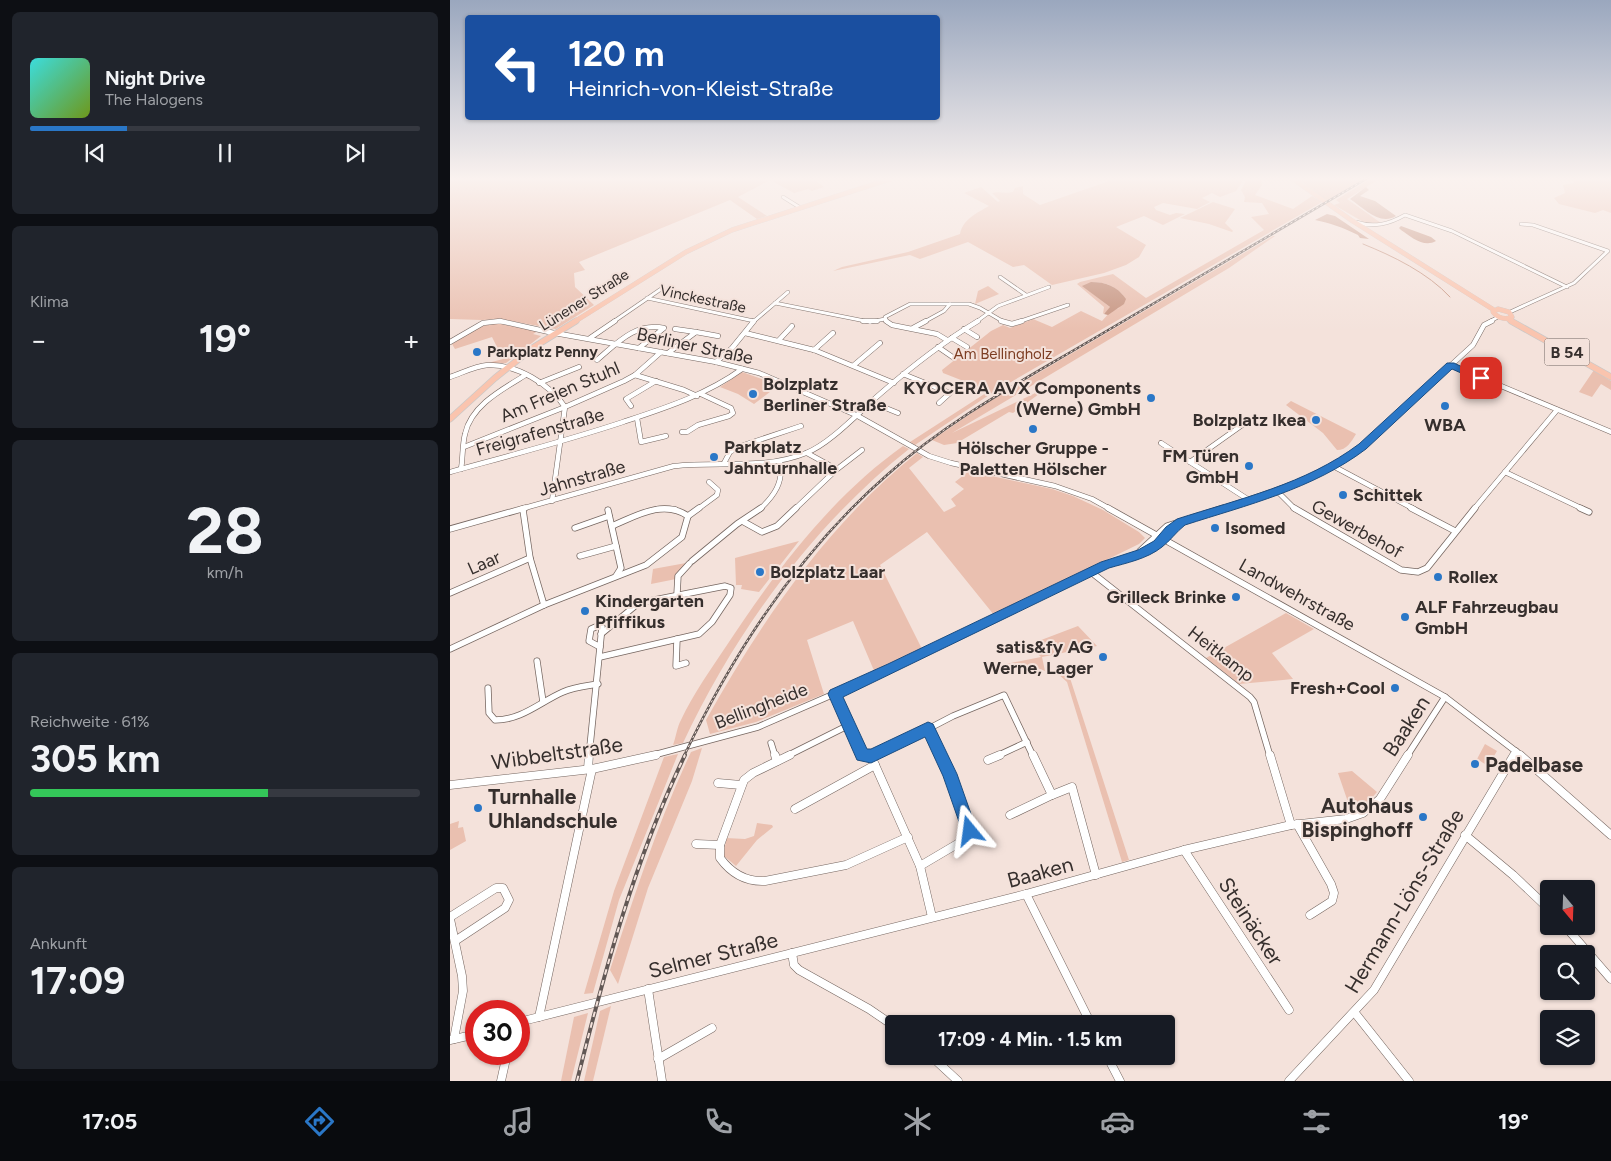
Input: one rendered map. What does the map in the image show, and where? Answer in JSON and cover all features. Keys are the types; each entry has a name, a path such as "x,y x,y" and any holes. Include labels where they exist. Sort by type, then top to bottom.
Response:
{"main road":[{"name":"Lünener Straße","path":"450,419 506,368 557,332 701,243 734,229"},
{"path":"1366,229 1496,310 1510,316"},
{"path":"1496,310 1494,314 1498,317 1510,316"},
{"name":"B 54","path":"1510,316 1523,326 1611,377"}],"street":[{"path":"1373,229 1375,235"},
{"path":"1447,229 1567,288"},
{"path":"1510,316 1567,288 1608,251 1543,229"},
{"path":"1000,277 1026,295"},
{"path":"856,415 903,374 947,340 989,314 998,306 1049,287"},
{"path":"590,338 661,289"},
{"path":"716,362 732,348 754,321 788,292"},
{"name":"Vinckestraße","path":"647,298 754,321"},
{"path":"775,303 870,322 885,319 887,315 906,305 973,304 1004,322 1012,324 1068,305"},
{"path":"913,328 944,310 950,304"},
{"name":"Bellingheide","path":"1134,556 1167,526 1277,491 1333,466 1362,447 1475,341 1484,325 1498,317"},
{"path":"885,319 892,325 937,334 947,340"},
{"name":"Berliner Straße","path":"450,342 483,323 500,321 716,362 782,382 856,415 929,456"},
{"path":"597,360 616,343 641,328 652,325 664,328 639,348"},
{"path":"778,340 792,326"},
{"path":"675,328 718,336"},
{"path":"964,329 977,338"},
{"path":"668,353 696,332"},
{"path":"745,333 814,350 894,383"},
{"path":"814,350 834,333"},
{"path":"952,338 967,347"},
{"path":"854,365 880,343"},
{"path":"938,347 954,358"},
{"name":"Am Freien Stuhl","path":"464,447 565,407 635,375 661,352"},
{"path":"450,377 488,365 506,368 556,393 565,407 552,501"},
{"path":"1451,365 1611,432"},
{"path":"539,383 579,367"},
{"name":"Freigrafenstraße","path":"450,472 560,442 637,418 699,395 720,385 742,369"},
{"path":"903,374 950,393 940,403"},
{"path":"635,375 699,395 731,408 732,412 728,416 698,425 687,432 682,432"},
{"path":"461,469 467,428 481,409 499,390 524,376"},
{"path":"630,406 626,399 656,381"},
{"path":"871,402 898,413"},
{"name":"Gewerbehof","path":"1277,491 1297,511 1406,571 1418,572 1427,568 1455,531 1557,410"},
{"name":"Jahnstraße","path":"450,529 674,466 780,462 807,453 825,442 856,415"},
{"path":"637,418 641,442 666,436"},
{"path":"1190,462 1245,423"},
{"path":"724,463 730,452 738,447 801,426"},
{"path":"1161,443 1249,500"},
{"path":"744,522 762,532 773,528 792,514 799,504 834,471 862,450"},
{"path":"807,453 829,465 834,471"},
{"name":"Landwehrstraße","path":"929,456 1075,492 1165,538 1445,697 1516,751 1611,834"},
{"path":"677,594 678,576 736,524 744,522 776,490 781,477 780,462"},
{"path":"1333,466 1455,531"},
{"path":"1505,472 1589,512"},
{"path":"450,648 544,605 646,565 684,534 688,516 717,495 718,490 709,482"},
{"path":"612,526 667,507 682,509 688,516"},
{"path":"523,510 530,558 544,605"},
{"path":"608,510 621,568 616,576"},
{"path":"575,528 609,516"},
{"name":"Bellingheide","path":"668,752 727,737 835,694 1105,565 1134,556 1158,544 1170,530 1181,522"},
{"path":"580,556 616,546"},
{"name":"Laar","path":"450,593 530,558"},
{"name":"Heitkamp","path":"1091,572 1250,697 1254,702 1294,824"},
{"path":"600,657 699,634 706,629 727,599 731,588 725,586 677,594 638,604 601,634"},
{"path":"539,1017 590,769 600,657 602,627 600,625 594,626 590,631 589,642 600,647"},
{"path":"677,639 676,666 686,664"},
{"path":"537,661 543,702"},
{"path":"488,688 489,713 495,720 509,719 566,691 598,684"},
{"path":"835,694 862,755 871,756 953,716 1004,695 1052,795"},
{"name":"Baaken","path":"792,953 1026,894 1184,850 1294,824 1355,817 1372,807 1380,799 1445,697"},
{"path":"848,725 748,776 741,785 720,845 719,854 725,864 745,880 756,882 846,865 908,836"},
{"path":"920,866 964,840 970,831 950,774 928,729"},
{"path":"771,742 777,761"},
{"path":"988,760 1027,742"},
{"name":"Hermann-Löns-Straße","path":"1289,1081 1355,1013 1374,990 1516,751"},
{"name":"Wibbeltstraße","path":"450,785 590,769 668,752"},
{"path":"871,756 920,866 932,917"},
{"path":"794,809 875,765"},
{"path":"718,783 741,785"},
{"path":"1010,815 1072,787 1096,875"},
{"path":"1294,824 1315,854 1334,893 1332,900 1310,914"},
{"path":"1465,835 1514,875 1540,900"},
{"path":"696,844 720,845"},
{"name":"Steinäcker","path":"1184,850 1289,1010"},
{"path":"455,941 505,908 508,900 503,888 496,888 450,918 462,976 463,991 452,1040 465,1037"},
{"path":"1026,894 1086,1015"},
{"path":"1572,935 1611,979"},
{"name":"Selmer Straße","path":"530,1019 792,953 794,965 798,970 885,1020"},
{"path":"648,989 662,1081"},
{"path":"1355,1013 1409,1081"},
{"path":"658,1059 712,1028"},
{"path":"501,1081 505,1065"},
{"path":"941,1065 958,1081"},
{"path":"1112,1065 1120,1081"}],"green space":[{"path":"450,229 658,229 579,262 585,270 574,273 575,287 594,305 556,329 500,319 450,319"},
{"path":"962,229 1120,229 1146,245 1139,257 1126,265 1104,273 1052,285 1024,265 1013,267 968,242 920,259 910,255 833,271 842,267 908,252 960,234"},
{"name":"Am Bellingholz","path":"1275,229 992,393 915,445 910,442 989,391 943,373 942,370 991,331 1003,325 1010,328 1033,319 1052,327 1081,311 1102,321 1110,312 1119,308 1123,295 1108,285 1091,282 1092,293 1111,308 1103,314 1104,307 1077,284 1080,282 1113,274 1146,298 1264,230"},
{"path":"1275,236 1229,268 952,433 1050,386 1013,413 1009,412 957,443 944,445 932,440 985,404"},
{"path":"988,286 999,294 975,304 978,291"},
{"path":"496,323 538,331 533,334 541,336 506,363 488,363 503,359 492,337 455,349 452,344 480,327"},
{"path":"1594,370 1611,381 1611,390 1601,384 1592,397 1579,392"},
{"path":"742,372 779,385 754,404 738,394 720,387"},
{"path":"1291,401 1356,434 1346,447 1337,450 1323,433 1286,405"},
{"path":"903,446 909,449 840,512 779,583 727,661 683,743 673,745 680,723 697,691 746,617 785,563 828,512 876,466"},
{"path":"917,453 923,457 909,468 944,512 956,506 951,499 964,489 955,482 969,471 1052,489 1073,496 1103,510 1139,532 1145,538 1139,544 994,615 927,532 880,565 922,649 875,673 853,621 807,640 824,694 756,722 710,734 706,720 750,646 799,576 854,511 884,481"},
{"name":"Bolzplatz Laar","path":"799,541 759,592 741,589 742,585 736,585 735,558"},
{"path":"686,563 676,579 651,584 653,569"},
{"path":"1286,613 1314,629 1272,653 1293,679 1239,684 1206,658"},
{"path":"1078,626 1097,646 1042,657 1045,671 1035,667 1006,664 1041,657 1028,645"},
{"path":"1057,673 1064,674 1070,678 1129,860 1122,862 1067,682"},
{"path":"1485,744 1497,751 1488,766 1477,759"},
{"path":"702,748 692,781 648,888 618,984 610,970 647,860 691,752"},
{"path":"678,754 619,900 593,993 584,994 614,891 664,757"},
{"path":"1352,771 1377,792 1368,802 1358,808 1356,805 1349,805 1338,773"},
{"path":"459,821 458,828 463,827 466,841 450,850 450,824"},
{"path":"757,823 772,825 773,827 757,840 736,866 724,856 726,838 745,839 754,836"},
{"path":"611,1006 593,1081 584,1081 600,1011"},
{"path":"588,1013 571,1081 561,1081 574,1017"}],"shaded area":[{"path":"1345,229 1355,229 1369,239 1360,238 1358,235"},
{"path":"1410,229 1431,237 1436,241 1427,243 1418,241 1401,230"},
{"path":"1091,282 1106,284 1115,288 1126,299 1124,304 1108,315 1104,314 1110,307 1082,286"}],"waterway":[{"path":"1363,244 1421,273 1450,297"}],"railway":[{"path":"684,756 724,679 771,605 825,537 887,475 935,436 986,402 1280,229"},
{"path":"577,1081 610,956 636,874 667,794 685,755"}],"place":[{"name":"Parkplatz Penny","path":"477,352"},
{"name":"Bolzplatz Berliner Straße","path":"753,394"},
{"name":"KYOCERA AVX Components (Werne) GmbH","path":"1151,398"},
{"name":"WBA","path":"1445,406"},
{"name":"Bolzplatz Ikea","path":"1316,420"},
{"name":"Hölscher Gruppe - Paletten Hölscher","path":"1033,429"},
{"name":"Parkplatz Jahnturnhalle","path":"714,457"},
{"name":"FM Türen GmbH","path":"1249,466"},
{"name":"Schittek","path":"1343,495"},
{"name":"Isomed","path":"1215,528"},
{"name":"Bolzplatz Laar","path":"760,572"},
{"name":"Rollex","path":"1438,577"},
{"name":"Grilleck Brinke","path":"1236,597"},
{"name":"Kindergarten Pfiffikus","path":"585,611"},
{"name":"ALF Fahrzeugbau GmbH","path":"1405,617"},
{"name":"satis&fy AG Werne, Lager","path":"1103,657"},
{"name":"Fresh+Cool","path":"1395,688"},
{"name":"Padelbase","path":"1475,764"},
{"name":"Turnhalle Uhlandschule","path":"478,808"},
{"name":"Autohaus Bispinghoff","path":"1423,817"}],"route":[{"path":"970,831 962,803 928,729 871,756 862,755 835,694 893,668 1063,584 1105,565 1142,553 1158,544 1170,530 1181,522 1277,491 1318,474 1347,458 1362,447 1451,365 1481,378"}]}
